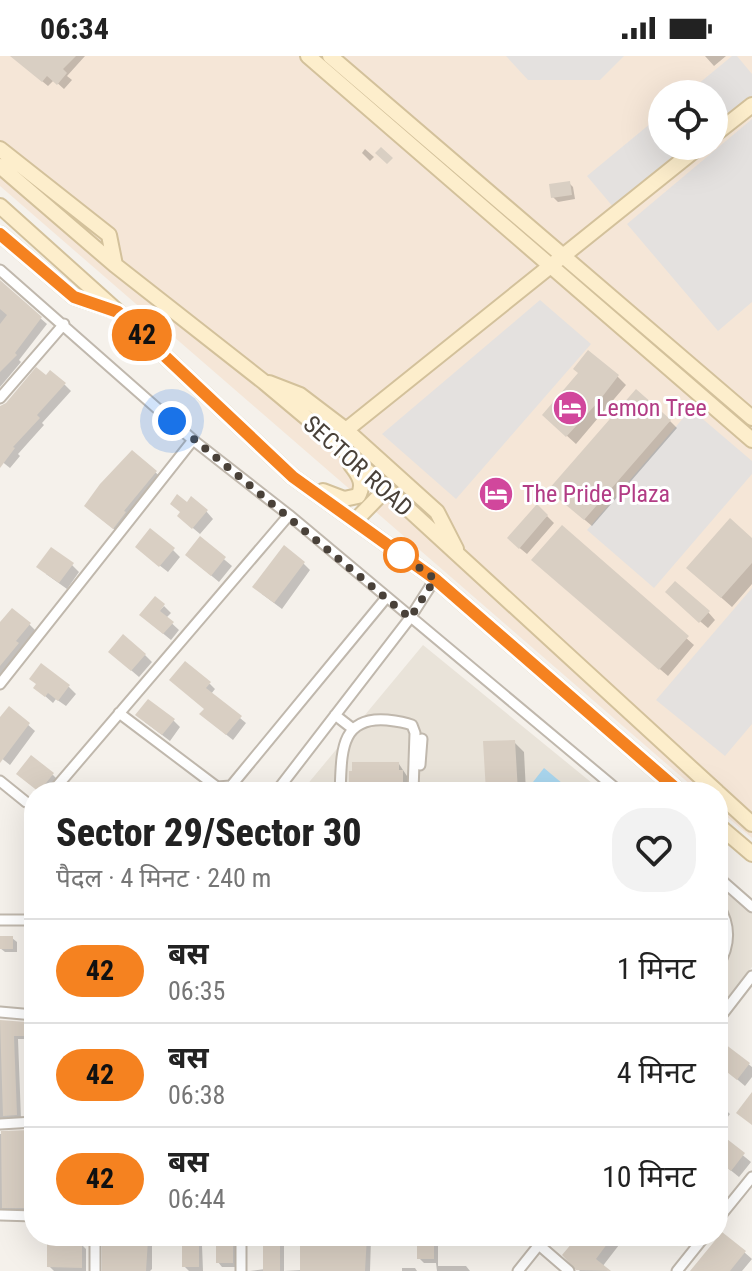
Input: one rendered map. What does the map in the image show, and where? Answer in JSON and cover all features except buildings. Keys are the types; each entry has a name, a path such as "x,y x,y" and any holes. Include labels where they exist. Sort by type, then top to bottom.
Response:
{"street":[{"path":"308,56 752,440"},
{"path":"330,56 752,418"},
{"path":"728,124 752,105"},
{"path":"0,149 109,235 115,265"},
{"path":"346,430 682,160"},
{"name":"SECTOR ROAD","path":"0,166 115,265 332,439 705,782"},
{"path":"0,206 118,312"},
{"name":"SECTOR ROAD","path":"0,234 74,297 118,312 293,477 435,579 669,782"},
{"path":"0,270 193,440 289,515 608,782"},
{"path":"0,398 64,324"},
{"path":"264,382 300,395 346,430 437,512 461,559"},
{"path":"293,477 344,499 358,496 361,479 332,439"},
{"path":"0,684 193,440"},
{"path":"355,521 386,489"},
{"path":"60,782 289,515"},
{"path":"284,782 410,618 435,579"},
{"path":"234,782 386,598"},
{"path":"574,700 594,680"},
{"path":"592,715 609,694"},
{"path":"119,713 210,782"},
{"path":"335,715 353,729"},
{"path":"340,782 346,739 364,721 377,719 412,725 415,733 416,782"},
{"path":"417,782 422,739"},
{"path":"0,781 24,800"},
{"name":"SECTOR ROAD","path":"728,803 752,824"},
{"path":"728,834 752,854"},
{"path":"728,886 752,907"},
{"path":"0,920 24,920"},
{"path":"728,1007 752,976"},
{"path":"0,1012 24,1014"},
{"path":"0,1124 24,1123"},
{"path":"728,1207 752,1177"},
{"path":"0,1215 24,1216"},
{"path":"95,1246 95,1271"},
{"path":"241,1246 241,1271"},
{"path":"518,1271 538,1246"},
{"path":"540,1246 569,1271"},
{"path":"677,1271 697,1246"}],"shaded area":[{"path":"0,56 752,56 752,838 728,818 728,782 687,782 0,186"},
{"path":"506,56 624,56 600,80 528,80"},
{"path":"732,56 737,56 752,74 752,99 728,120 728,80 703,80"},
{"path":"752,119 752,302 718,331 627,224 703,160 728,160 728,139"},
{"path":"648,126 648,160 677,160 614,208 587,176"},
{"path":"540,300 591,344 456,499 382,434"},
{"path":"691,409 752,461 752,474 654,588 587,530"},
{"path":"752,588 752,724 725,756 656,700"},
{"path":"423,645 591,782 309,782"},
{"path":"728,894 752,914 752,967 728,997"}],"water":[{"path":"544,768 561,782 533,782"}],"bus line":[{"name":"42","path":"0,234 74,297 118,312 293,477 435,579 668,782"}],"place":[{"name":"Lemon Tree","path":"570,408"},
{"name":"The Pride Plaza","path":"496,494"}],"route":[{"path":"172,421 410,618 435,579 399,553 401,555"}]}
